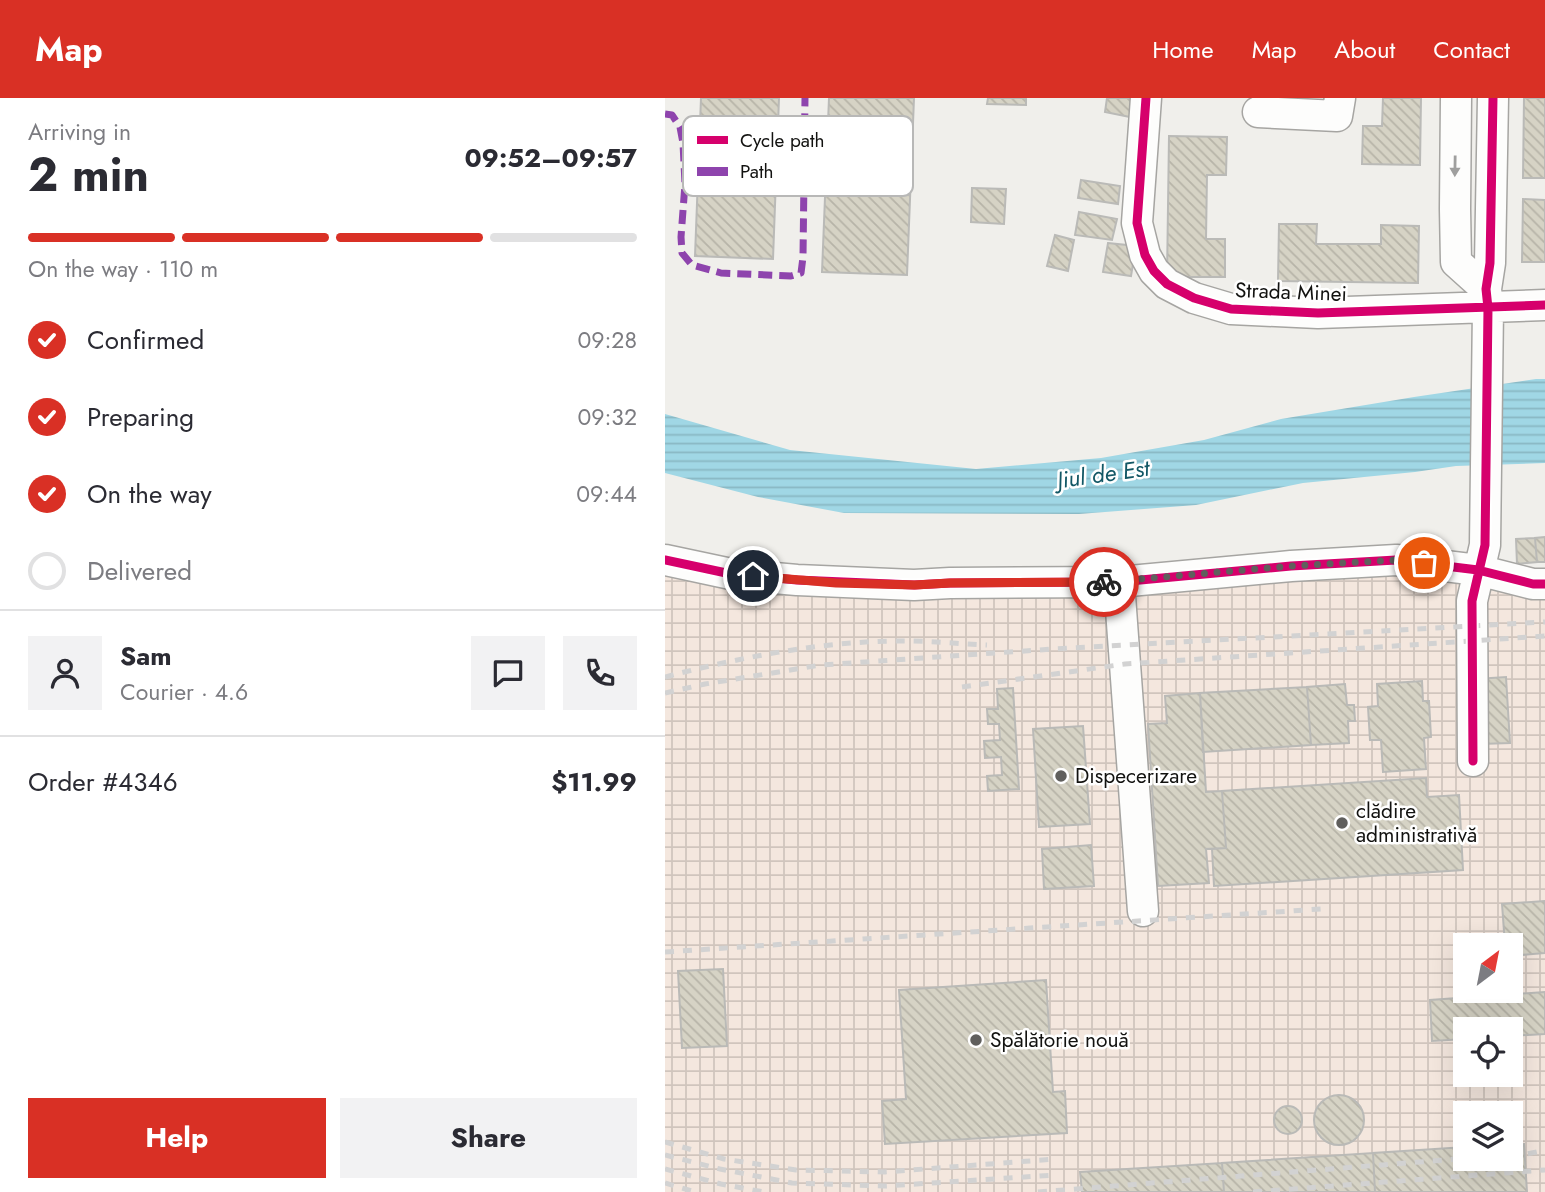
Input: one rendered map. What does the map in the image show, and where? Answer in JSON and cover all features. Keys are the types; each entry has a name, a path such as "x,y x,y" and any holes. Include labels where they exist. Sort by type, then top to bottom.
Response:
{"street":[{"name":"Strada Minei","path":"1146,98 1137,223 1145,255 1154,271 1167,284 1194,298 1231,309 1318,313 1487,298 1545,305"},
{"path":"1258,112 1336,116 1341,98"},
{"path":"1456,98 1456,262 1487,298"},
{"path":"1473,761 1472,601 1481,558 1493,98"},
{"path":"665,560 731,574 856,584 915,585 1119,582 1291,566 1481,558 1533,584 1545,584"},
{"path":"1119,582 1143,911"}],"shaded area":[{"path":"1388,571 1475,586 1528,599 1545,598 1545,1192 665,1192 665,574 714,587 1119,593"}],"water":[{"name":"Jiul de Est","path":"1545,379 1545,463 1456,466 1303,483 1196,505 1079,514 844,513 758,497 665,473 665,414 790,450 976,469 1101,458 1204,440 1281,419"}],"building":[{"path":"701,98 779,98 778,116 700,116"},
{"path":"829,98 914,98 913,123 913,116 828,116"},
{"path":"988,98 1026,98 1026,105 987,104"},
{"path":"1107,98 1133,98 1130,117 1105,112"},
{"path":"1383,98 1421,98 1420,165 1362,164 1363,126 1382,126"},
{"path":"1524,98 1545,98 1545,178 1523,178"},
{"path":"1169,136 1227,137 1226,175 1207,175 1206,239 1225,239 1225,277 1167,277"},
{"path":"1081,180 1120,186 1118,204 1078,198"},
{"path":"972,188 1006,189 1004,224 971,222"},
{"path":"697,196 775,196 773,259 695,256"},
{"path":"825,196 910,196 907,275 822,272"},
{"path":"1523,199 1545,200 1545,262 1522,262"},
{"path":"1079,212 1117,219 1112,240 1075,235"},
{"path":"1279,224 1317,224 1316,244 1381,244 1381,225 1419,226 1418,283 1278,281"},
{"path":"1055,235 1074,240 1068,271 1047,266"},
{"path":"1108,243 1136,246 1131,276 1103,272"},
{"path":"1545,537 1545,562 1537,562 1535,538"},
{"path":"1535,538 1537,562 1517,564 1516,539"},
{"path":"1506,677 1510,743 1480,744 1476,679"},
{"path":"1422,681 1423,701 1429,701 1431,737 1424,738 1426,769 1383,772 1381,740 1370,740 1368,707 1378,706 1377,684"},
{"path":"1345,684 1347,705 1354,705 1355,721 1348,721 1349,743 1311,745 1307,687"},
{"path":"1307,687 1311,745 1203,752 1200,693"},
{"path":"1013,688 1019,789 988,791 987,776 1002,775 1001,757 985,758 984,741 1000,740 999,724 988,724 987,709 998,709 997,689"},
{"path":"1200,693 1206,792 1222,791 1226,848 1206,849 1209,883 1158,886 1148,724 1167,723 1165,696"},
{"name":"Dispecerizare","path":"1083,726 1090,824 1039,827 1033,729"},
{"name":"clădire administrativă","path":"1426,778 1427,797 1459,795 1463,870 1214,886 1212,849 1226,848 1222,791"},
{"path":"1091,845 1094,886 1044,889 1042,849"},
{"path":"1545,901 1545,953 1523,955 1523,933 1504,933 1502,904"},
{"path":"723,969 727,1046 682,1048 678,971"},
{"name":"Spălătorie nouă","path":"1046,980 1053,1092 1065,1091 1067,1133 885,1144 882,1101 906,1099 899,990"},
{"path":"1545,992 1545,1034 1523,1035 1523,1017 1453,1017 1453,1040 1432,1041 1430,1000 1453,998 1453,1003 1523,1003 1523,994"},
{"path":"1339,1095 1357,1102 1364,1120 1357,1138 1339,1145 1321,1138 1314,1120 1321,1102"},
{"path":"1288,1106 1298,1110 1302,1120 1298,1130 1288,1134 1278,1130 1274,1120 1278,1110"},
{"path":"1523,1144 1527,1192 1375,1192 1373,1153 1453,1148 1453,1171 1523,1171"},
{"path":"1373,1153 1375,1192 1224,1192 1222,1163"},
{"path":"1222,1163 1224,1192 1082,1192 1080,1172"}],"railway":[{"path":"665,693 821,665 1053,649 1545,622"},
{"path":"962,687 1125,664 1545,636"},
{"path":"665,677 754,657 847,643 927,641 987,645"},
{"path":"665,952 1321,909"},
{"path":"665,1142 724,1159 796,1170 885,1172 1055,1159"},
{"path":"1523,1154 1545,1150"},
{"path":"665,1155 792,1183 885,1186 1055,1175"},
{"path":"1038,1192 1453,1159"},
{"path":"665,1169 764,1192"},
{"path":"1253,1192 1545,1170"},
{"path":"665,1183 695,1192"}],"marked path":[{"path":"805,98 805,116"},
{"path":"665,114 672,115 680,127 683,143"},
{"path":"684,196 682,253 692,265 721,273 791,276 801,273 804,196"}],"cycle path":[{"path":"1146,98 1137,223 1145,255 1154,271 1167,284 1194,298 1231,309 1318,313 1545,305"},
{"path":"1473,761 1472,601 1485,545 1486,289 1490,263 1493,98"},
{"path":"665,560 731,574 914,585 1119,582 1291,566 1396,560 1478,570 1533,584 1545,584"}],"way so far":[{"path":"1104,582 1291,566 1397,560 1424,563"}],"place":[{"name":"Dispecerizare","path":"1061,776"},
{"name":"clădire administrativă","path":"1342,823"},
{"name":"Spălătorie nouă","path":"976,1040"}],"route":[{"path":"753,576 836,583 915,585 1104,582"}]}
